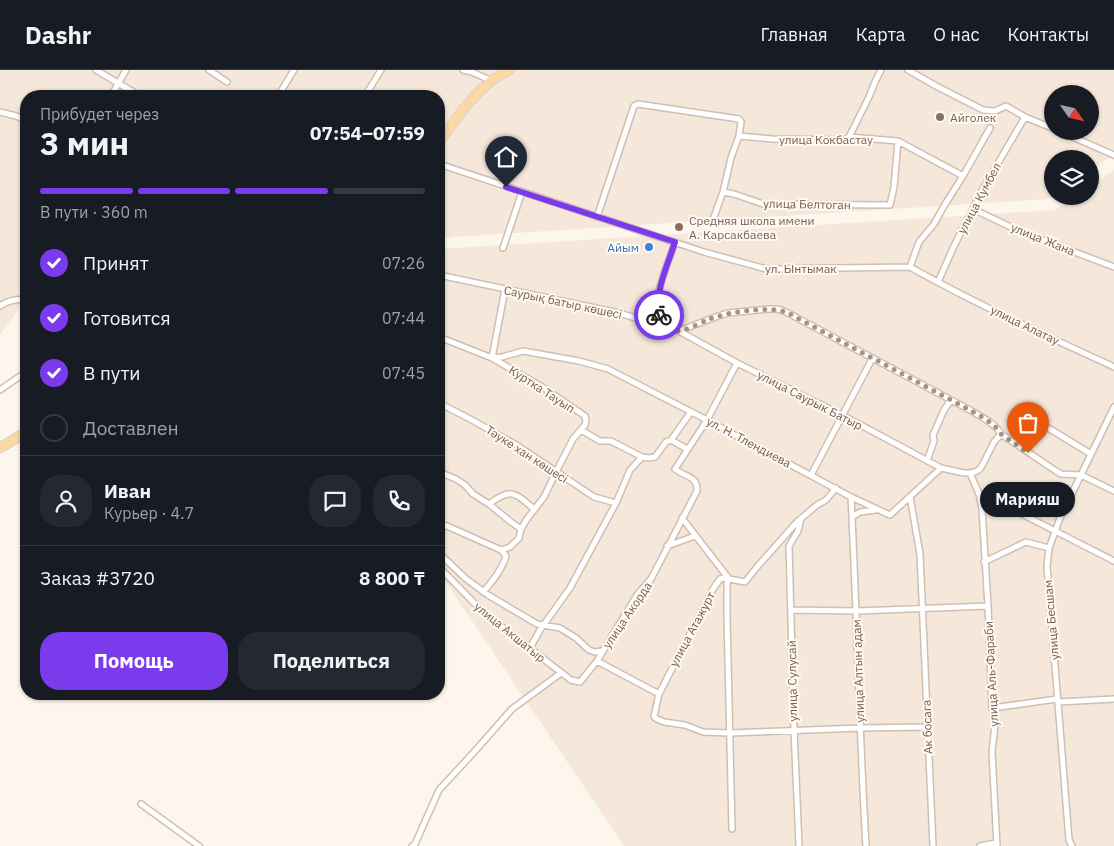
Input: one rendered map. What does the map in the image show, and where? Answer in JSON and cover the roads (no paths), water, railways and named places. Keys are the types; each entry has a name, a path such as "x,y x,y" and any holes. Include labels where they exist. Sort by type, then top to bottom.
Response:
{"main road":[{"path":"445,134 476,94 500,74 510,70"},
{"path":"0,448 20,436"}],"street":[{"path":"96,70 130,90"},
{"path":"115,90 126,70"},
{"path":"209,70 227,82"},
{"path":"282,90 294,70"},
{"path":"369,90 381,70"},
{"path":"463,70 492,81"},
{"path":"849,137 881,70"},
{"path":"908,70 983,110 995,110 1006,106 1044,125"},
{"path":"597,217 634,106 638,104 739,119 742,122 723,192 714,217"},
{"path":"0,112 20,118"},
{"name":"улица Кумбел","path":"938,282 984,188 1025,117"},
{"path":"910,267 919,242 934,224 990,128"},
{"name":"улица Кокбастау","path":"739,136 772,139 843,140 849,137 898,141 963,176"},
{"path":"1080,140 1114,155"},
{"name":"улица Белтоган","path":"723,192 763,204 890,205 894,187 898,141"},
{"name":"ул. Ынтымак","path":"445,166 704,252 766,270 910,267"},
{"path":"503,248 522,192"},
{"name":"улица Жана","path":"973,210 1114,267"},
{"path":"664,326 657,306 658,296 675,242"},
{"name":"улица Алатау","path":"910,267 1030,328 1114,367"},
{"name":"Саурық батыр көшесі","path":"445,277 619,312 679,331"},
{"path":"492,358 505,289"},
{"path":"0,306 6,302 20,299"},
{"path":"679,331 728,313 778,309 970,410 994,426 1001,434 1061,474 1081,475 1114,490"},
{"name":"улица Саурык Батыр","path":"679,331 737,363 842,415 942,468 970,473"},
{"name":"Куртка Тауып","path":"445,339 492,358 544,388 585,416 585,424 573,439 544,497 521,529 519,538 510,547 501,550"},
{"name":"ул. Н. Тлендиева","path":"492,358 523,351 579,361 608,369 851,497 890,515 910,497"},
{"path":"811,475 872,359"},
{"path":"671,440 687,449 707,420 737,363"},
{"path":"0,390 20,376"},
{"path":"927,460 934,441 933,435 944,410 951,400"},
{"name":"Тәуке хан көшесі","path":"445,406 518,446 594,497 616,503"},
{"name":"улица Бесшам","path":"1072,846 1069,840 1047,566 1049,548 1060,518 1114,407"},
{"path":"581,430 600,441 611,441 642,457 649,458 655,457 666,442 671,440 691,412"},
{"path":"1040,422 1091,454"},
{"path":"970,473 980,468 994,442 1001,434"},
{"name":"улица Акорда","path":"561,673 571,680 580,682 582,680 597,661 637,595 651,579 697,491 695,481 675,469 687,449"},
{"path":"530,648 570,588 616,503 630,470 642,457"},
{"path":"910,497 942,468"},
{"name":"улица Аль-Фараби","path":"970,473 979,494 982,509 994,725 992,752 997,845"},
{"path":"445,474 456,479 473,494 521,529"},
{"name":"улица Атажурт","path":"730,733 704,732 685,725 664,722 655,718 658,694 720,579 745,582 802,518 826,500 836,488"},
{"path":"489,504 497,498 514,493 534,509"},
{"name":"улица Алтын адам","path":"851,497 866,846"},
{"name":"Ак босага","path":"910,497 920,554 932,846"},
{"path":"1010,508 1114,561"},
{"path":"852,517 860,512 879,510"},
{"path":"682,518 729,579 727,583 727,617 732,829"},
{"name":"улица Сулусай","path":"800,846 794,731 790,546 802,518"},
{"path":"445,526 501,550 506,556 494,580 483,592"},
{"path":"667,546 695,536"},
{"path":"984,562 1026,542 1049,548"},
{"path":"445,559 483,592 537,624 560,628 576,638 589,650 595,652 602,651"},
{"name":"улица Акшатыр","path":"445,574 485,614 561,673"},
{"path":"791,610 988,606"},
{"path":"597,661 658,694"},
{"path":"412,846 415,844 439,790 512,709 561,673"},
{"path":"992,708 1057,700 1114,699"},
{"path":"730,733 860,728 928,728"},
{"path":"141,804 199,846"},
{"path":"980,846 997,845"}],"place":[{"name":"Айголек","path":"940,117"},
{"name":"Средняя школа имени А. Карсакбаева","path":"679,227"},
{"name":"Айым","path":"649,247"},
{"name":"Марияш","path":"1028,453"}]}
